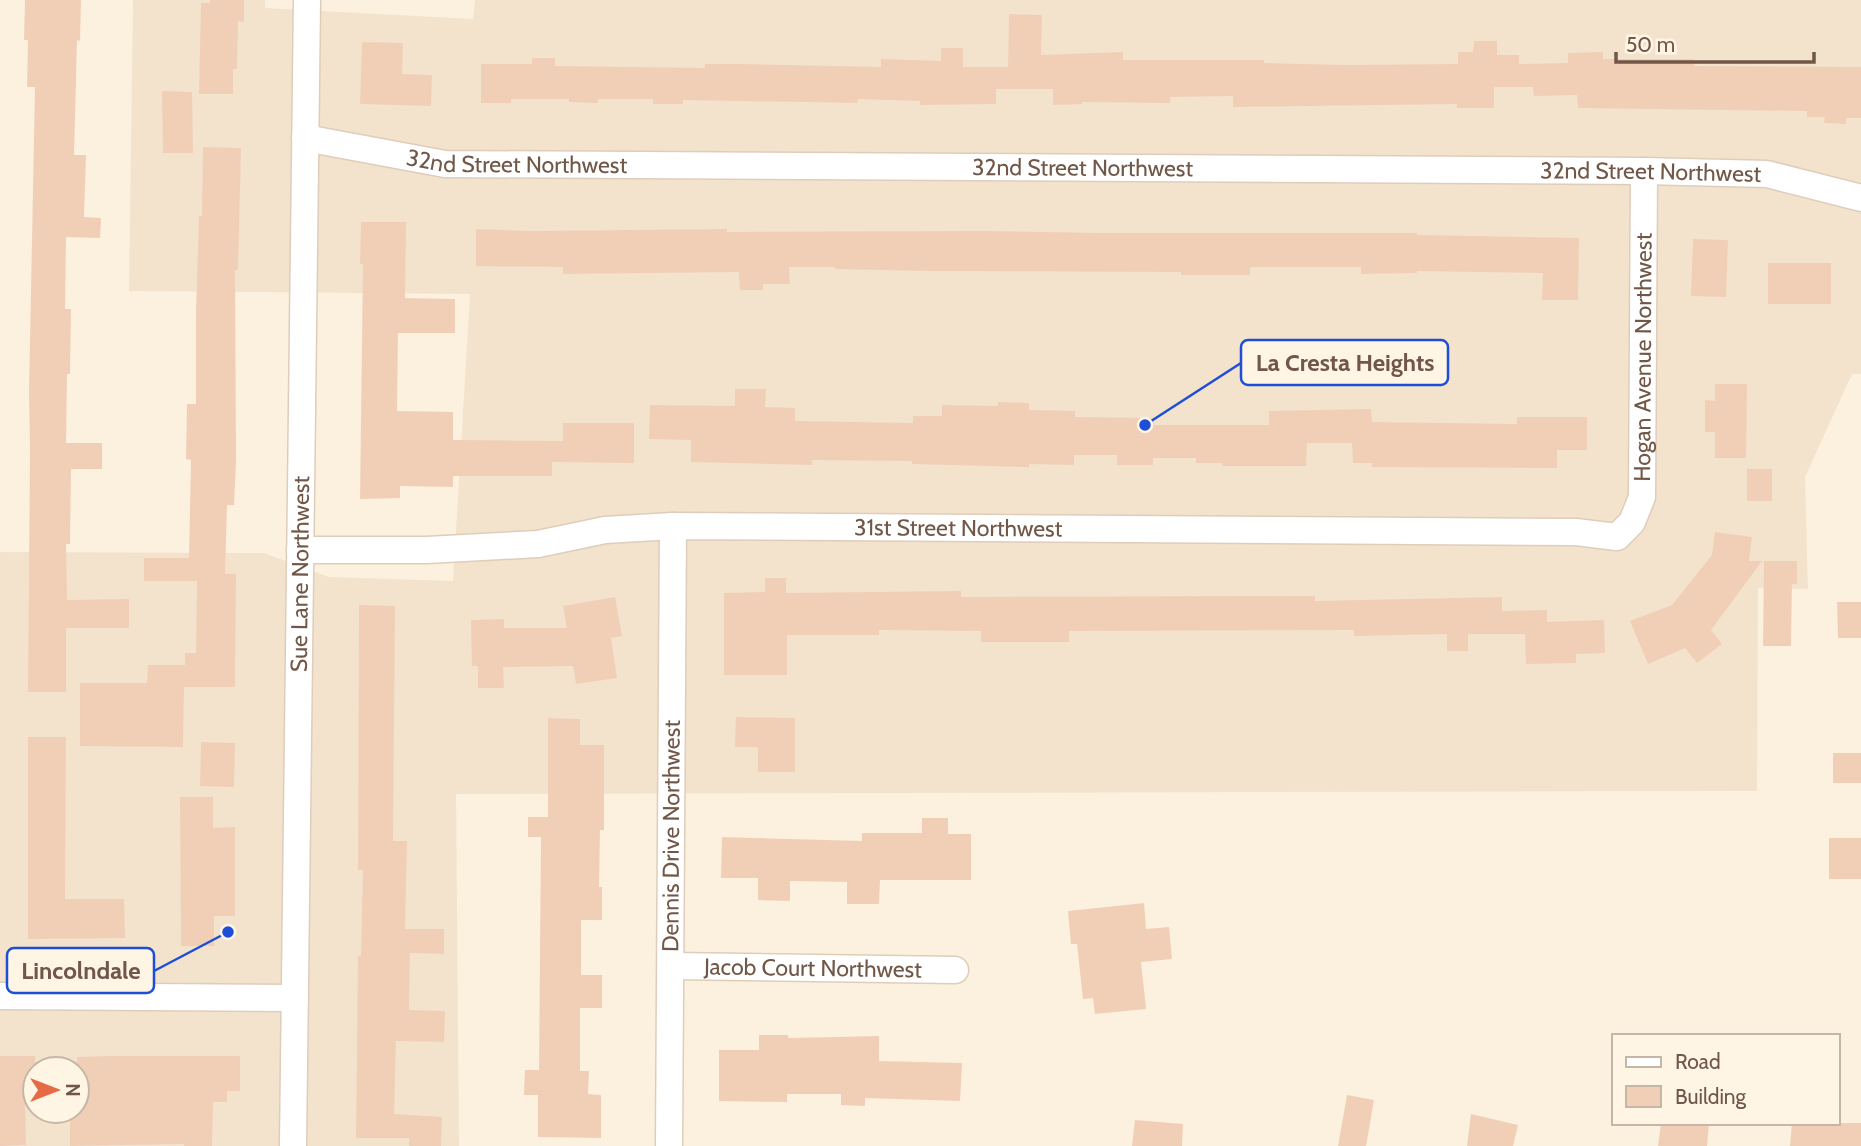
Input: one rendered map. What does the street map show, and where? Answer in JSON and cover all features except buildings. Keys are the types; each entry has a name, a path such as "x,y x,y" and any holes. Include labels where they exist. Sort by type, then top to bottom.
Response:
{"street":[{"name":"Sue Lane Northwest","path":"293,1146 307,0"},
{"name":"32nd Street Northwest","path":"305,138 445,164 1644,171 1767,174 1861,198"},
{"name":"Hogan Avenue Northwest","path":"1617,537 1632,522 1642,497 1644,171"},
{"name":"31st Street Northwest","path":"300,550 427,550 538,544 606,530 673,526 1576,532 1617,537"},
{"name":"Dennis Drive Northwest","path":"669,1146 673,526"},
{"name":"Jacob Court Northwest","path":"671,966 955,970"},
{"path":"0,996 295,998"}],"shaded area":[{"path":"133,0 265,0 265,8 473,19 475,0 1861,0 1861,374 1852,374 1805,477 1808,589 1758,588 1757,791 456,794 459,1146 0,1146 0,552 264,553 329,577 453,581 470,294 129,291"}],"place":[{"name":"La Cresta Heights","path":"1145,425"},
{"name":"Lincolndale","path":"228,932"}]}
